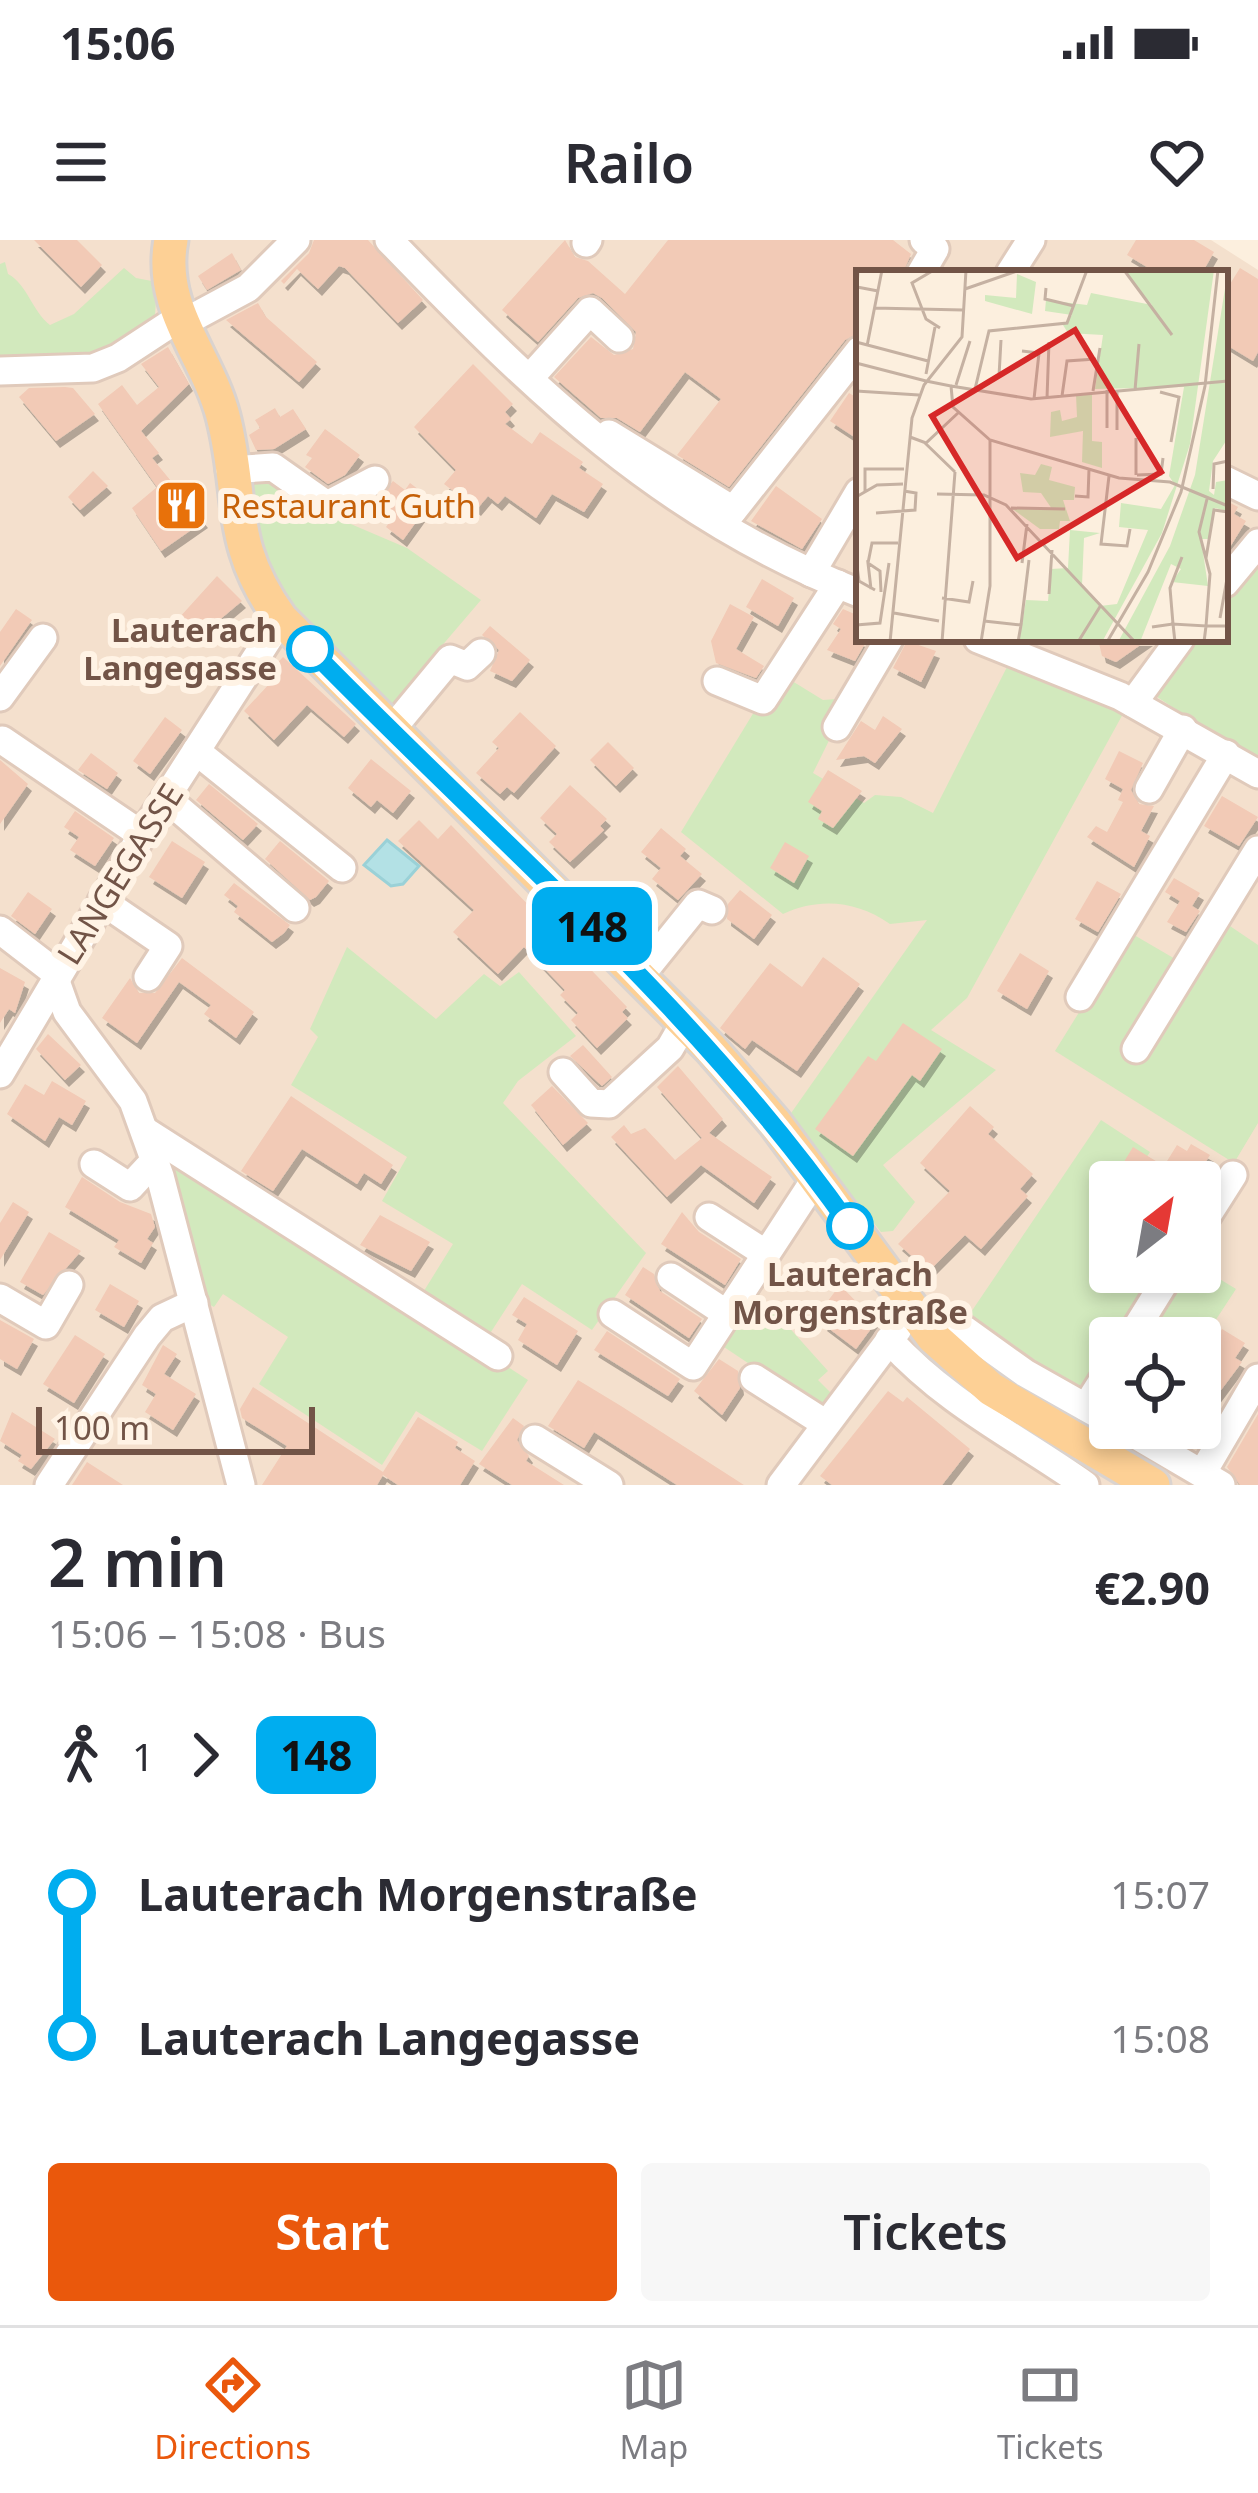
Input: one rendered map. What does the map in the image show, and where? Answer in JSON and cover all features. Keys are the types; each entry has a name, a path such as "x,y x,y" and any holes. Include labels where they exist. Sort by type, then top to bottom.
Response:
{"main road":[{"path":"171,240 168,266 180,321 217,397 242,548 257,586 281,619 685,1022 816,1178 922,1324 991,1389 1153,1485"}],"street":[{"path":"0,371 93,368 118,358 248,288 296,240"},
{"path":"389,240 576,426 811,573 849,588 764,700 751,700 717,681"},
{"path":"923,270 935,249 924,240"},
{"path":"1012,270 1031,240"},
{"path":"536,370 590,311 620,338"},
{"path":"487,341 496,332 616,440 727,519"},
{"path":"727,519 856,355"},
{"path":"230,470 273,467 327,505 375,481"},
{"path":"1228,481 1258,496"},
{"path":"811,573 856,497"},
{"path":"1228,579 1258,543"},
{"name":"LANGEGASSE","path":"241,1485 146,1131 113,1067 68,1012 56,978 281,619"},
{"path":"0,697 43,638"},
{"path":"837,727 887,642"},
{"path":"985,642 1132,703 1258,773"},
{"path":"1132,703 1178,642"},
{"path":"392,729 451,659 467,666 481,653"},
{"path":"1149,789 1183,729"},
{"path":"2,740 142,835"},
{"path":"196,751 342,868"},
{"path":"1080,997 1226,754"},
{"path":"166,798 295,908"},
{"path":"1136,1049 1258,850"},
{"path":"102,901 168,946 148,977"},
{"path":"640,976 698,904 712,910"},
{"path":"0,931 56,978 0,1074"},
{"path":"563,1072 591,1102 609,1104 670,1048 685,1022"},
{"path":"146,1131 498,1356"},
{"path":"94,1164 130,1187 155,1160"},
{"path":"1221,1194 1233,1175"},
{"path":"613,1314 693,1366 816,1178"},
{"path":"709,1217 766,1254"},
{"path":"671,1277 727,1314"},
{"path":"0,1298 46,1325 69,1285"},
{"path":"49,1485 146,1336 162,1318 194,1303"},
{"path":"781,1485 889,1340 922,1324 958,1325 993,1353 1089,1409"},
{"path":"889,1340 925,1379 985,1425 1085,1485"},
{"path":"754,1378 826,1424"},
{"path":"1161,1449 1212,1478 1258,1378"},
{"path":"535,1438 609,1485"}],"shaded area":[{"path":"0,240 1211,240 1258,270 1258,549 1228,585 1228,270 856,270 856,642 1184,642 1154,695 1258,764 1258,1485 0,1485"}],"green space":[{"path":"5,262 8,274 50,325 74,314 124,268 136,278 157,282 155,316 102,349 0,361 0,264"},
{"path":"263,475 325,513 407,548 481,600 387,710 298,622 261,572 242,478"},
{"path":"1258,549 1258,764 1154,695 1184,642 1228,642 1228,585"},
{"path":"1008,665 1124,712 967,998 931,1030 996,1070 883,1165 915,1202 893,1231 881,1232 789,1116 927,920 890,924 865,910 838,904 811,905 783,914 681,832 757,707 784,676 823,700 850,698 813,773 864,803 875,795 901,797 933,813"},
{"path":"1224,922 1258,945 1258,1123 1234,1163 1055,1051 1129,932 1182,963"},
{"path":"347,947 436,1019 484,974 500,986 519,972 576,1036 518,1081 503,1103 646,1253 592,1330 522,1284 480,1349 528,1380 482,1451 416,1411 382,1465 259,1384 288,1337 223,1294 214,1307 203,1301 156,1141 414,1307 453,1244 382,1201 407,1157 291,1085 318,1037 310,1029"},
{"path":"1101,1120 1150,1152 1144,1161 1089,1161 1089,1293 1152,1293 1137,1317 1089,1317 1089,1384 1079,1396 965,1321"},
{"path":"1221,1280 1236,1289 1218,1317 1149,1317 1165,1293 1221,1293"},
{"path":"751,1285 828,1371 818,1380 837,1399 820,1411 715,1341"}],"water":[{"path":"387,840 419,866 403,884 391,886 364,865"}],"building":[{"path":"34,240 77,240 102,265 81,287"},
{"path":"314,240 368,240 423,300 398,323 345,268 339,266 318,289 297,269 284,284 281,281 309,253"},
{"path":"565,240 575,257 588,261 625,294 668,240 893,240 911,254 904,270 856,270 856,334 845,340 729,487 677,455 721,399 685,372 640,432 617,418 601,418 554,377 591,337 614,355 633,349 636,332 602,298 593,293 578,298 538,342 502,310"},
{"path":"1136,240 1194,240 1214,252 1204,270 1152,270 1127,255"},
{"path":"232,253 241,270 207,290 198,276"},
{"path":"1240,268 1258,279 1258,352 1253,361 1228,346 1228,287"},
{"path":"258,303 266,317 317,362 299,382 226,320"},
{"path":"168,347 189,384 141,431 159,453 152,458 204,521 161,551 132,508 157,487 98,404 122,385 137,405 159,387 141,364"},
{"path":"473,364 513,404 505,412 511,419 505,424 532,444 540,432 583,462 579,468 603,484 584,512 552,494 536,518 505,496 498,504 488,496 477,509 444,484 456,470 414,427"},
{"path":"29,388 73,388 95,414 56,441 19,397"},
{"path":"849,393 856,397 856,438 830,421"},
{"path":"275,408 280,417 293,409 306,429 274,449 256,450 249,435 260,428 255,420"},
{"path":"325,429 360,455 345,475 328,484 305,467 312,458 306,455"},
{"path":"93,471 108,486 80,510 68,497"},
{"path":"393,481 405,490 410,483 432,500 403,540 386,527 391,520 372,506"},
{"path":"776,486 822,519 802,549 751,521"},
{"path":"1228,502 1238,507 1234,514 1246,521 1228,550"},
{"path":"217,576 242,601 199,637 179,618"},
{"path":"762,579 794,598 778,626 746,607"},
{"path":"730,604 754,617 736,649 764,666 756,678 716,663 711,641"},
{"path":"16,609 32,620 0,666 0,632"},
{"path":"843,609 856,615 856,642 866,642 855,661 827,650 841,629 833,624"},
{"path":"490,626 530,660 512,681 490,671 499,650 482,635"},
{"path":"906,642 936,651 921,682 893,668"},
{"path":"1099,642 1145,642 1116,662 1102,656"},
{"path":"283,657 356,724 344,737 307,705 274,740 244,711 271,682 265,676"},
{"path":"520,712 556,746 514,793 507,787 500,794 476,773 499,748 492,742"},
{"path":"883,716 902,729 875,763 864,756 836,760 861,721 875,730"},
{"path":"165,717 182,730 150,774 133,761"},
{"path":"608,742 634,768 616,786 590,760"},
{"path":"1119,751 1143,763 1131,790 1139,804 1154,806 1141,831 1150,836 1134,867 1087,837 1096,826 1107,832 1123,802 1118,800 1123,789 1105,779"},
{"path":"91,753 118,773 107,789 78,770"},
{"path":"371,759 411,791 393,813 377,800 371,807 348,788"},
{"path":"0,760 28,784 0,824"},
{"path":"828,770 862,791 833,828 818,819 822,811 808,802"},
{"path":"209,784 258,824 243,840 196,800"},
{"path":"570,785 607,819 600,826 604,830 570,862 549,842 557,834 540,818"},
{"path":"1222,796 1258,817 1239,846 1204,826"},
{"path":"75,811 114,838 95,866 70,850 79,837 64,827"},
{"path":"419,820 438,839 451,825 627,1007 622,1012 628,1018 597,1048 571,1020 578,1013 560,995 565,990 524,947 498,974 453,932 474,910 398,841"},
{"path":"661,828 686,849 680,856 702,874 678,900 652,879 661,868 641,852"},
{"path":"172,841 205,862 182,898 149,877"},
{"path":"280,841 329,881 316,897 310,900 265,859"},
{"path":"785,842 809,856 794,883 770,868"},
{"path":"1174,878 1200,893 1192,906 1200,911 1186,932 1167,922 1180,901 1165,892"},
{"path":"1097,881 1121,894 1098,932 1075,919"},
{"path":"234,883 290,925 284,933 272,942 234,912 238,906 224,895"},
{"path":"740,890 772,915 754,939 727,919 728,904"},
{"path":"28,892 52,909 35,934 11,916"},
{"path":"1020,953 1049,971 1027,1009 997,991"},
{"path":"823,957 860,984 797,1071 752,1040 745,1049 720,1028 770,963 802,987"},
{"path":"182,958 254,1012 236,1038 204,1014 211,1005 179,982 137,1043 102,1018 130,978 139,993 155,993"},
{"path":"0,968 25,982 15,1013 9,1009 0,1023"},
{"path":"903,1023 942,1049 920,1081 912,1075 853,1156 815,1129 868,1056 876,1061"},
{"path":"48,1034 81,1065 65,1080 36,1049"},
{"path":"583,1045 612,1077 602,1086 570,1056"},
{"path":"678,1066 723,1119 709,1133 772,1177 754,1203 701,1165 667,1197 611,1137 624,1125 631,1134 645,1128 675,1160 702,1138 657,1087"},
{"path":"52,1081 86,1101 72,1125 59,1117 45,1141 7,1114 25,1084 44,1095"},
{"path":"552,1086 588,1123 563,1145 531,1105"},
{"path":"291,1096 393,1165 381,1184 364,1173 357,1184 302,1149 273,1191 241,1171"},
{"path":"970,1106 994,1127 988,1134 1033,1174 1020,1189 1028,1196 981,1249 965,1235 929,1271 898,1244 950,1191 920,1163"},
{"path":"1191,1144 1210,1155 1206,1161 1167,1161 1177,1145 1187,1151"},
{"path":"1133,1147 1156,1161 1124,1161"},
{"path":"82,1177 120,1202 151,1214 155,1227 147,1239 153,1243 141,1263 114,1247 119,1240 65,1207"},
{"path":"13,1202 29,1212 0,1260 0,1223"},
{"path":"682,1212 699,1232 741,1259 725,1285 661,1244"},
{"path":"380,1215 430,1242 411,1271 360,1245"},
{"path":"49,1232 81,1251 43,1295 20,1282"},
{"path":"643,1267 654,1274 660,1291 702,1319 689,1338 625,1295"},
{"path":"110,1284 139,1301 124,1327 95,1310"},
{"path":"840,1285 876,1322 856,1349 823,1324 831,1312 824,1306"},
{"path":"524,1297 578,1331 557,1365 518,1340 527,1324 512,1315"},
{"path":"0,1320 34,1339 17,1369 0,1359"},
{"path":"607,1331 680,1379 668,1396 594,1350"},
{"path":"1221,1331 1245,1343 1235,1358 1242,1362 1221,1390"},
{"path":"75,1335 105,1354 74,1403 43,1384"},
{"path":"163,1345 177,1354 164,1374 196,1394 173,1430 145,1412 156,1394 142,1385"},
{"path":"719,1359 738,1371 740,1388 722,1415 694,1391"},
{"path":"578,1380 744,1485 677,1485 594,1432 584,1448 548,1426"},
{"path":"253,1387 383,1472 418,1417 458,1442 455,1448 475,1461 460,1485 398,1485 383,1475 377,1485 262,1485 287,1446 242,1418 240,1409"},
{"path":"888,1391 903,1402 907,1397 970,1449 942,1485 832,1485 820,1476"},
{"path":"12,1412 55,1439 31,1469 18,1461 22,1455 0,1441"},
{"path":"1258,1414 1258,1485 1240,1485 1227,1467"},
{"path":"513,1418 524,1426 517,1440 529,1456 526,1461 564,1485 512,1485 479,1464"},
{"path":"87,1462 123,1485 72,1485"}],"bus line":[{"name":"148","path":"310,649 516,848 711,1049 775,1123 850,1226"}],"place":[{"name":"Restaurant Guth","path":"182,506"},
{"name":"Lauterach Langegasse","path":"310,649"},
{"name":"Lauterach Morgenstraße","path":"850,1226"}]}
